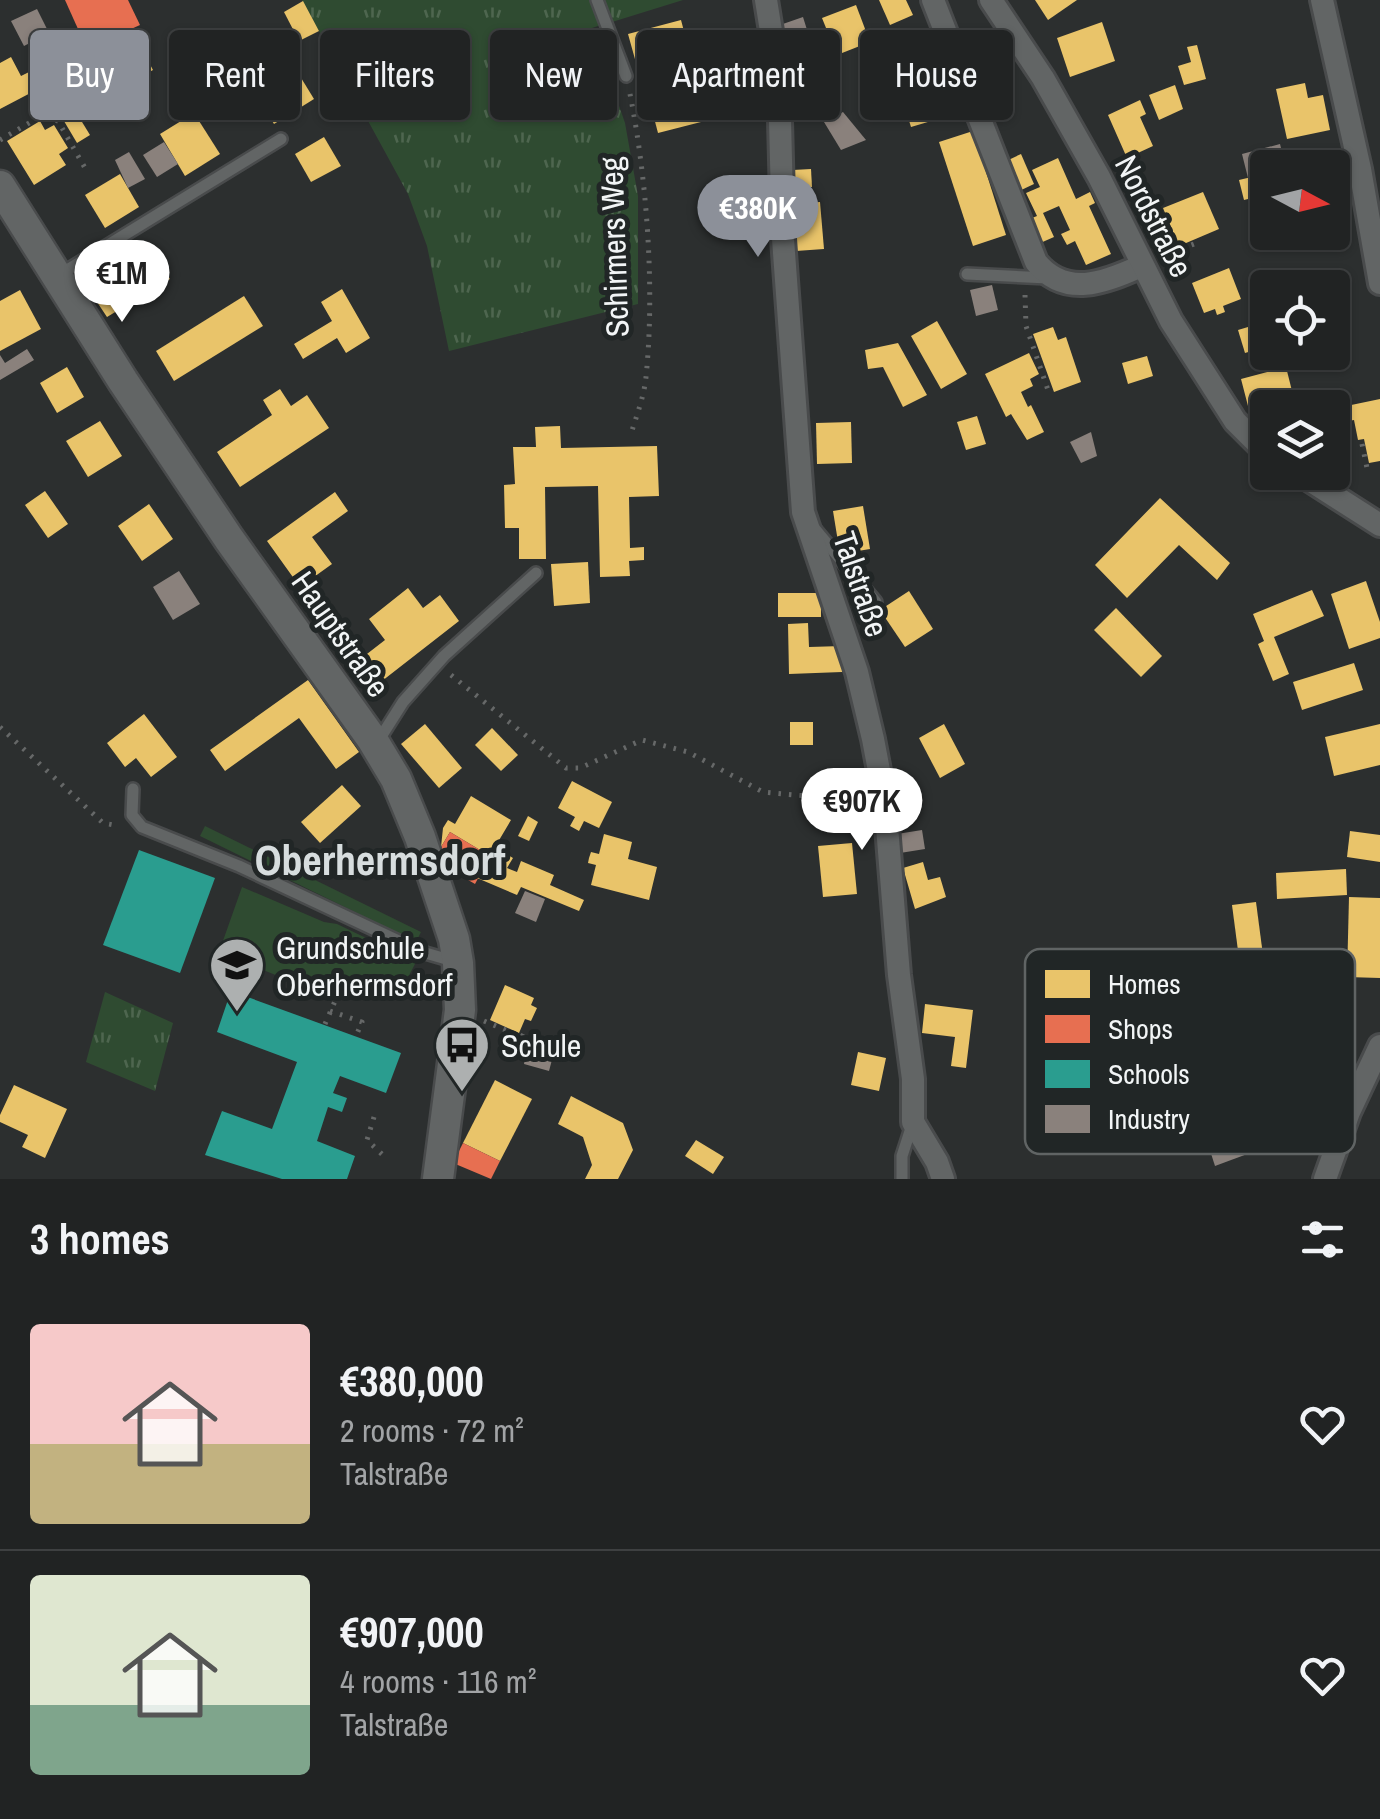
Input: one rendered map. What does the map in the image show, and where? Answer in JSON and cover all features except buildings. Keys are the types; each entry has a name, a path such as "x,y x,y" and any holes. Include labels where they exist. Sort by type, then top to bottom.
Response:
{"street":[{"name":"Talstraße","path":"766,0 779,82 783,239 802,512 857,672 885,802 899,975 913,1078 913,1122"},
{"path":"932,0 1039,278 1066,283 1106,281 1150,259"},
{"name":"Nordstraße","path":"991,0 1018,37 1150,259 1170,321 1235,421 1250,436"},
{"path":"1322,0 1360,169 1380,283"},
{"name":"Hauptstraße","path":"0,186 55,278 229,539 372,739 396,779 420,836 454,939 458,963 460,1010 438,1179"},
{"path":"1325,490 1380,525"},
{"path":"1355,1099 1380,1046"},
{"path":"913,1122 938,1162 943,1179"},
{"path":"1325,1179 1334,1154"}],"lane":[{"path":"597,0 626,76"},
{"path":"55,278 282,139"},
{"path":"967,274 1039,278"},
{"path":"802,512 876,602"},
{"path":"372,739 384,732 402,702 437,664 536,573"},
{"path":"132,789 132,815 142,827 239,866 422,952 458,963"},
{"path":"902,1179 902,1156 913,1122"}],"path":[{"name":"Schirmers Weg","path":"626,76 642,168 647,238 646,380 630,436"},
{"path":"0,140 40,116 58,121 86,168"},
{"path":"1150,259 1194,244"},
{"path":"1039,278 1026,326 1049,393"},
{"path":"1362,444 1368,473"},
{"path":"437,664 566,768 580,768 642,740 688,752 763,792 885,802"},
{"path":"0,728 103,823 142,827"},
{"path":"325,1024 339,992"},
{"path":"330,1011 362,1022 356,1036"},
{"path":"479,1018 522,1037 527,1028"},
{"path":"374,1117 367,1140 387,1159"}],"green space":[{"path":"302,0 592,0 601,25 593,30 490,30 490,120 617,120 617,100 638,196 638,304 449,351 427,246 408,194 368,120 470,120 470,30 320,33"},
{"path":"602,0 683,0 612,22"},
{"path":"205,826 421,932 416,942 200,836"},
{"path":"242,887 337,924 416,962 400,993 373,990 353,998 332,998 219,952"},
{"path":"105,992 173,1023 155,1091 86,1062"}],"place":[{"name":"Grundschule Oberhermsdorf","path":"237,1014"},
{"name":"Schule","path":"462,1094"}],"district":[{"name":"Oberhermsdorf","path":"380,860"}]}
